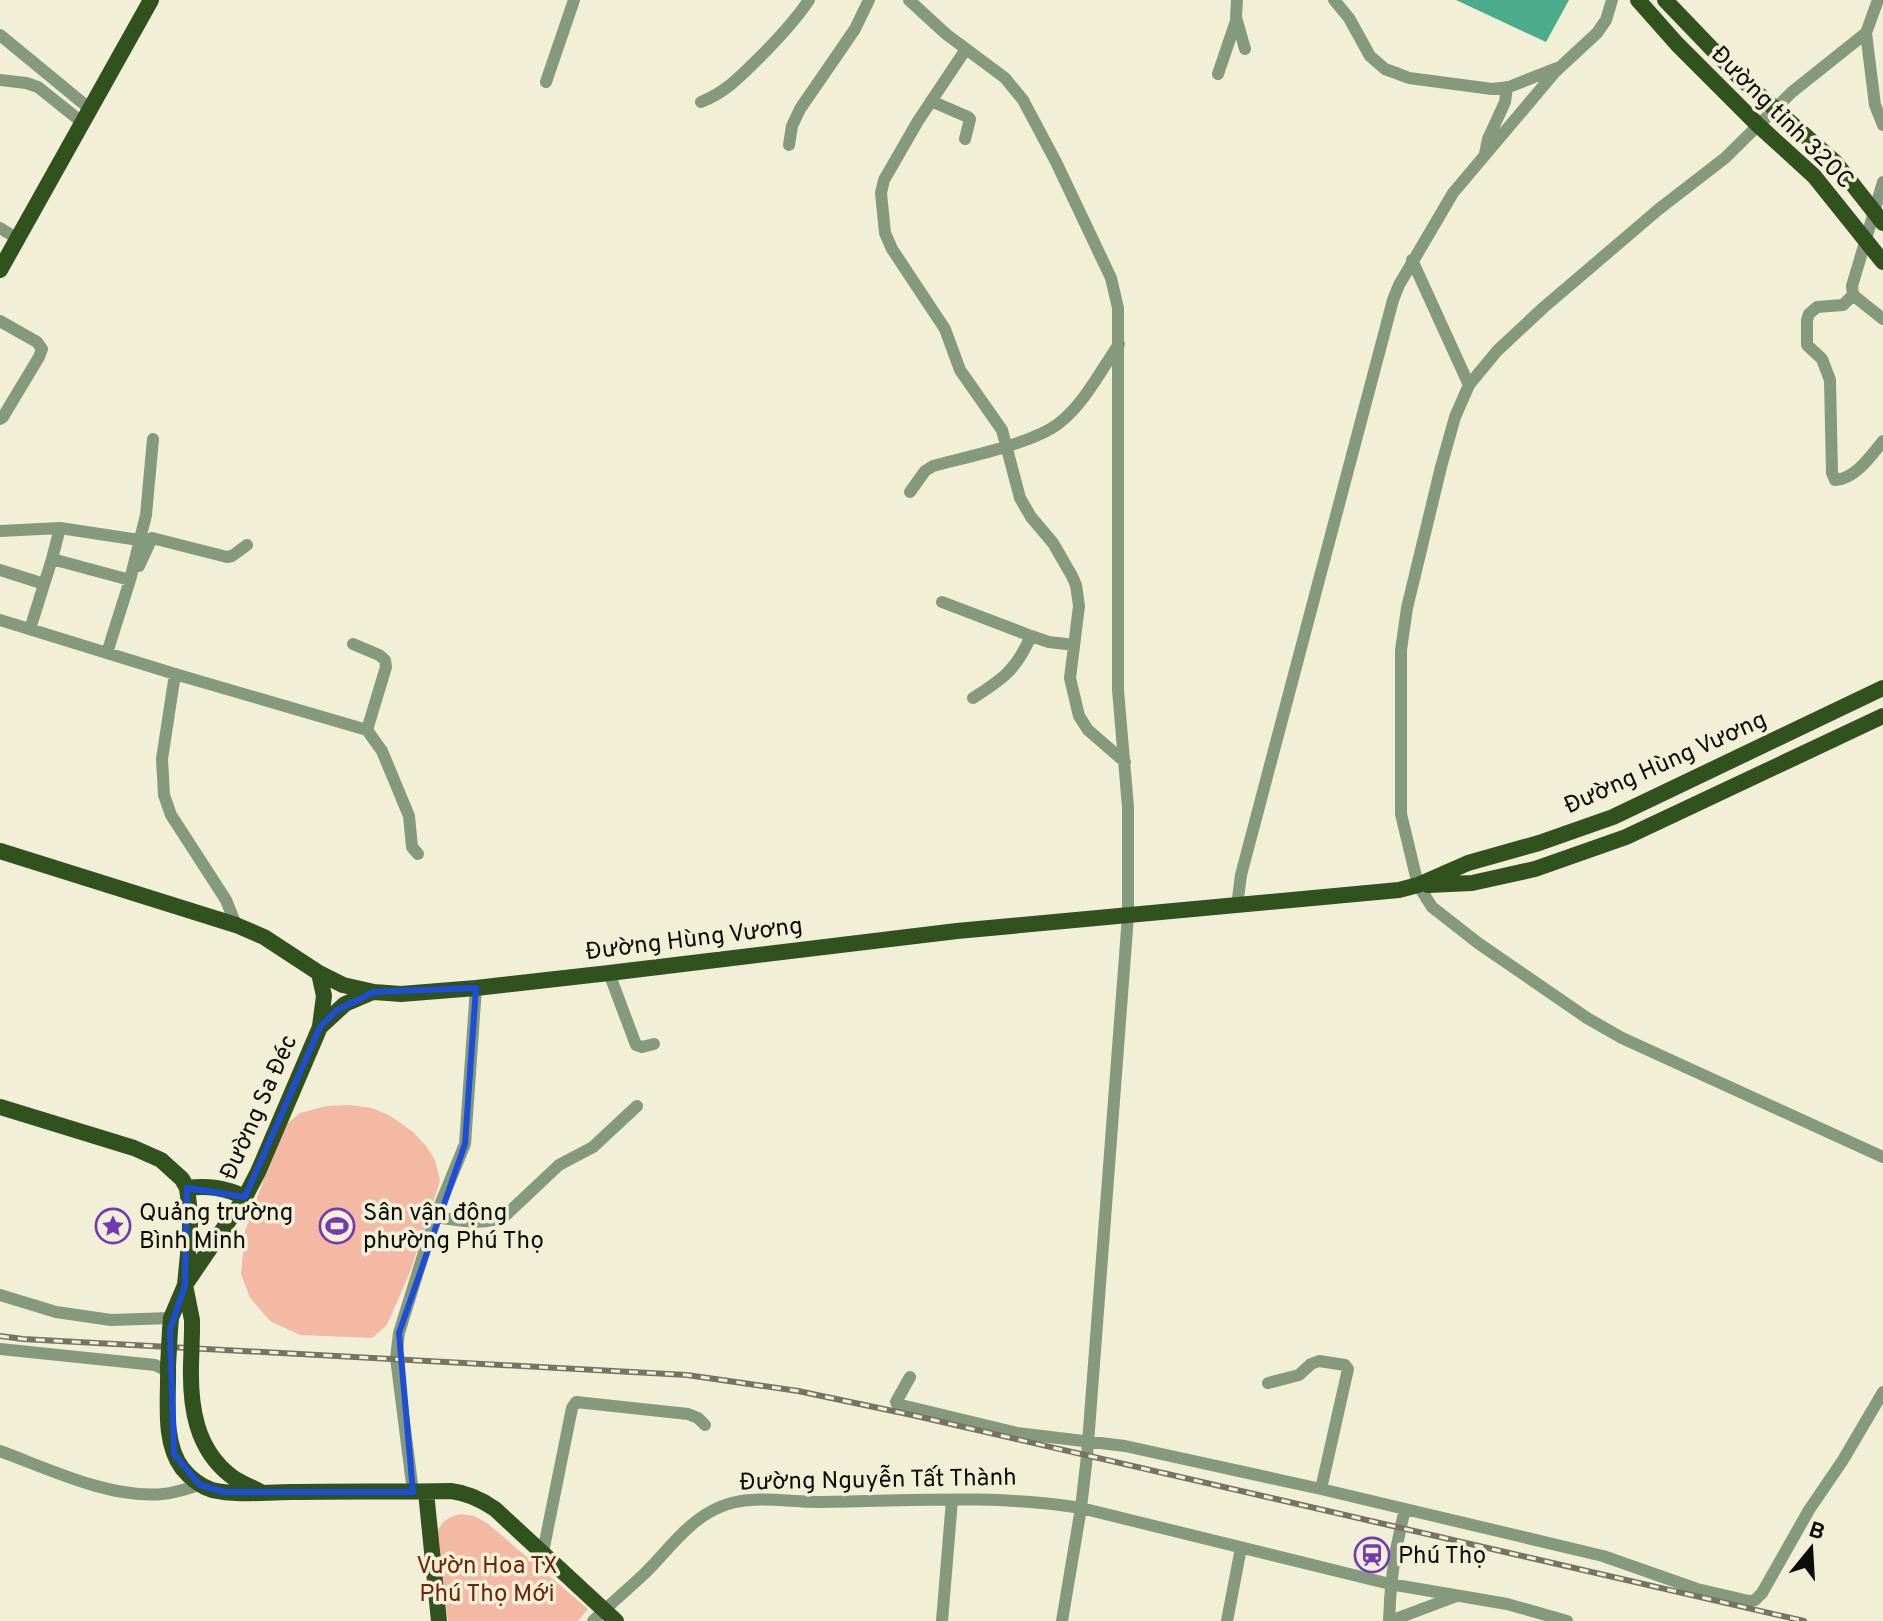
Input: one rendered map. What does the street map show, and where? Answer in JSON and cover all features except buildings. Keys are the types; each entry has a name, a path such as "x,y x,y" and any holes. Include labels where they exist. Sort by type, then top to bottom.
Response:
{"main road":[{"path":"0,270 151,0"},
{"name":"Đường tỉnh 320C","path":"1638,0 1677,44 1814,176 1883,262"},
{"name":"Đường tỉnh 320C","path":"1665,0 1738,76 1835,162 1879,218"},
{"name":"Đường Hùng Vương","path":"0,851 236,925 264,937 343,985 401,994 476,988 957,931 1399,890 1468,863 1539,843 1613,817 1883,688"},
{"name":"Đường Hùng Vương","path":"1418,885 1472,883 1535,869 1579,855 1626,837 1883,716"},
{"name":"Đường Sa Đéc","path":"185,1285 245,1197 258,1172 320,1027 324,996 319,973"},
{"name":"Đường Sa Đéc","path":"320,1027 345,1004 374,992"},
{"path":"0,1107 134,1148 161,1160 174,1170 187,1188 190,1233 185,1285 170,1324 169,1424 174,1454 182,1468 200,1485"},
{"path":"187,1188 211,1186 245,1197"},
{"path":"185,1285 192,1320 191,1402 202,1440 211,1457 234,1478 260,1492"},
{"name":"Đường Nguyễn Tất Thành","path":"200,1485 238,1494 462,1493 485,1502 510,1522 605,1617"},
{"path":"419,1492 439,1621"}],"street":[{"path":"546,82 574,0"},
{"path":"701,102 721,93 743,75 796,19 809,0"},
{"path":"789,145 792,126 800,109 855,29 869,0"},
{"path":"909,0 946,34 1005,78 1023,100 1111,278 1118,308 1118,690 1128,824 1128,916 1088,1441 1081,1508 1062,1621"},
{"path":"1218,74 1236,21 1237,0"},
{"path":"1334,0 1349,18 1370,56 1385,69 1409,78 1484,90 1507,87 1560,67"},
{"path":"1237,906 1241,875 1399,285 1446,202 1560,67 1602,27 1612,0"},
{"path":"1878,0 1866,33 1875,105 1883,125"},
{"path":"1236,21 1245,49"},
{"path":"1866,33 1792,92 1725,158 1659,209 1543,308 1497,351 1469,385 1455,417 1441,467 1407,608 1401,650 1401,814 1418,885 1432,907 1466,934 1599,1024 1883,1157"},
{"path":"0,35 86,116"},
{"path":"966,49 911,133 881,187 885,233 892,249 945,329 960,370 997,423 1007,445 1016,490 1031,517 1053,543 1076,585 1079,606 1070,678 1079,716 1088,730 1125,762"},
{"path":"0,80 38,87 86,116"},
{"path":"1484,157 1488,139 1505,102 1507,87"},
{"path":"931,101 970,119 965,139"},
{"path":"1883,182 1879,218 1866,241 1852,286 1853,295 1883,319"},
{"path":"0,228 18,239"},
{"path":"1412,260 1469,385"},
{"path":"1853,295 1843,305 1814,308 1807,320 1807,345 1822,359 1830,380 1832,473 1835,480 1855,472 1883,441"},
{"path":"0,321 37,342 42,349 0,419"},
{"path":"910,492 928,468 1046,432 1065,418 1089,390 1120,343"},
{"path":"107,653 146,515 153,439"},
{"path":"0,531 60,528 139,540"},
{"path":"30,629 60,528"},
{"path":"131,575 152,538 227,557 247,545"},
{"path":"52,559 131,575"},
{"path":"0,570 44,584"},
{"path":"942,602 1049,642 1074,645"},
{"path":"0,620 367,730 382,751 409,816 412,847 418,854"},
{"path":"973,698 1012,670 1031,636"},
{"path":"353,644 385,660 386,667 367,730"},
{"path":"175,674 162,759 164,795 171,815 226,900 236,925"},
{"path":"609,973 636,1045 654,1044"},
{"path":"419,1492 396,1358 400,1327 435,1217 465,1144 476,988"},
{"path":"435,1217 480,1223 506,1215 559,1165 593,1147 637,1106"},
{"path":"0,1295 56,1312 170,1324"},
{"path":"0,1349 155,1365 168,1369"},
{"path":"1268,1383 1299,1375 1319,1361 1345,1365 1348,1369 1321,1489"},
{"path":"910,1377 897,1404 1017,1433 1125,1446 1321,1489 1603,1556 1697,1589 1743,1600 1755,1600 1762,1593 1809,1510 1883,1392"},
{"path":"543,1552 572,1408 576,1402 688,1414 705,1425"},
{"path":"0,1451 91,1484 127,1492 166,1494 200,1485"},
{"path":"942,1621 952,1500"},
{"name":"Đường Nguyễn Tất Thành","path":"605,1617 699,1518 731,1502 1017,1500 1081,1508 1390,1584 1507,1604 1567,1621"},
{"path":"1405,1510 1390,1584 1390,1621 1457,1596"},
{"path":"1227,1621 1241,1548"}],"highlighted area":[{"path":"476,988 465,1144 399,1333 413,1492 224,1492 200,1485 174,1454 170,1330 185,1285 187,1188 245,1197 320,1027 337,1010 374,992"}],"green space":[{"name":"Sân vận động phường Phú Thọ","path":"326,1106 372,1108 389,1115 413,1132 435,1160 440,1181 410,1272 387,1325 372,1338 300,1335 270,1321 250,1298 241,1274 245,1231 283,1127 300,1113"},
{"name":"Vườn Hoa TX Phú Thọ Mới","path":"461,1514 487,1523 588,1609 578,1621 448,1621 436,1535 445,1521"}],"shaded area":[{"path":"1456,0 1569,0 1546,42"}],"railway":[{"path":"0,1336 687,1375 798,1391 1804,1621"}],"place":[{"name":"Quảng trường Bình Minh","path":"113,1226"},
{"name":"Sân vận động phường Phú Thọ","path":"337,1226"},
{"name":"Phú Thọ","path":"1372,1555"}]}
